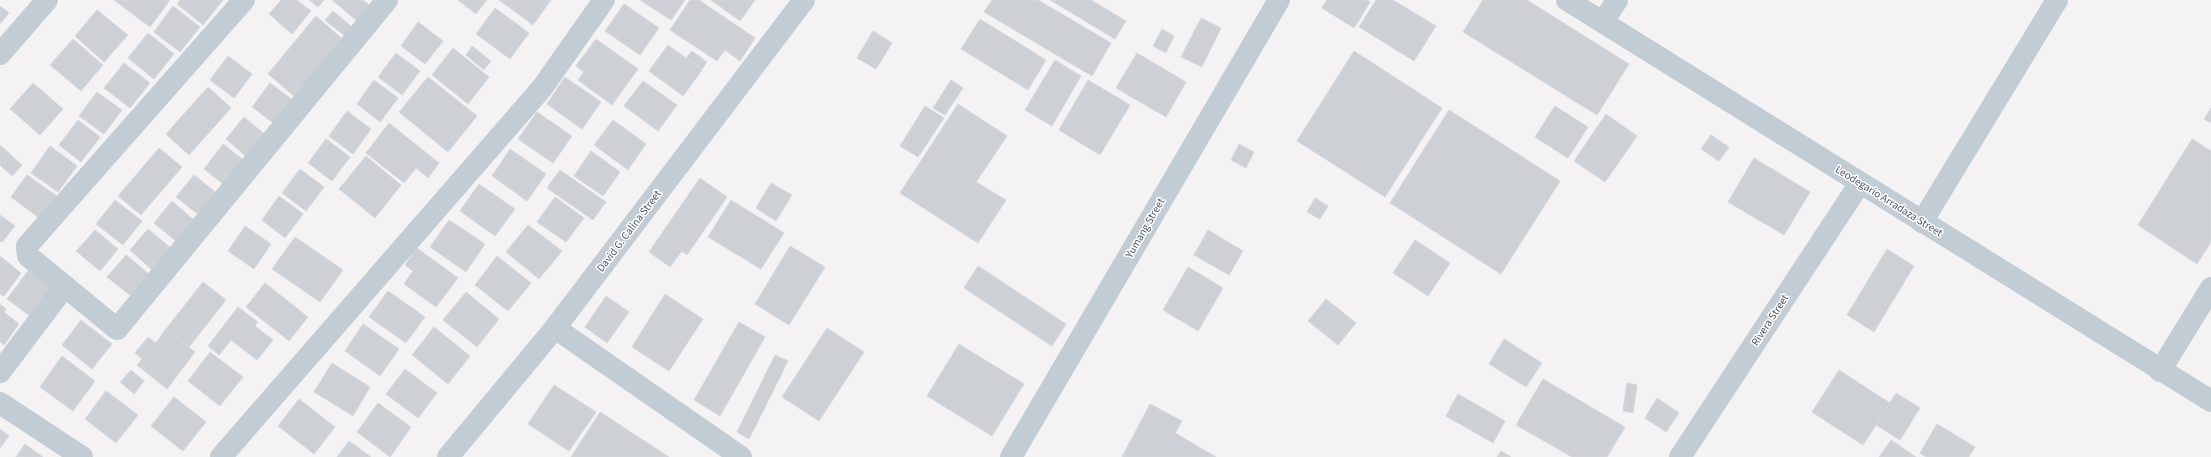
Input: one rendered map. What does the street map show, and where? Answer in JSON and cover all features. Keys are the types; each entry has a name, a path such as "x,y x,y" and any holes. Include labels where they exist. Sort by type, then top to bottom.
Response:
{"street":[{"path":"0,54 47,0"},
{"path":"244,0 28,246 28,256 117,329 387,0"},
{"path":"221,457 542,88 604,0"},
{"name":"David G. Calina Street","path":"448,457 555,328 804,0"},
{"name":"Yumang Street","path":"1011,457 1279,0"},
{"name":"Leodegario Arradaza Street","path":"1567,0 2211,401"},
{"path":"1603,22 1617,0"},
{"path":"1922,222 2057,0"},
{"name":"Rivera Street","path":"1680,457 1860,183"},
{"path":"0,372 65,286"},
{"path":"2160,370 2211,288"},
{"path":"555,328 741,457"},
{"path":"0,403 82,457"}],"building":[{"path":"114,0 170,0 150,27"},
{"path":"180,0 223,0 203,25 177,4"},
{"path":"281,0 297,0 311,11 292,34 269,14"},
{"path":"309,0 324,0 318,7"},
{"path":"332,0 363,0 375,10 362,25"},
{"path":"458,0 487,0 476,14"},
{"path":"499,0 551,0 533,25"},
{"path":"640,0 685,0 671,20"},
{"path":"690,0 699,0 755,38 740,61 725,50 717,61 670,30"},
{"path":"711,0 755,0 740,21"},
{"path":"992,0 1038,0 1111,43 1092,76 984,12"},
{"path":"1050,0 1091,0 1126,21 1115,39"},
{"path":"1327,0 1367,0 1370,2 1354,28 1322,8"},
{"path":"1376,0 1393,0 1436,26 1414,61 1359,27"},
{"path":"1483,0 1527,0 1629,64 1597,115 1463,32"},
{"path":"624,4 659,28 640,55 605,31"},
{"path":"0,6 9,13 0,24"},
{"path":"173,6 200,27 180,52 154,32"},
{"path":"495,8 529,33 510,59 476,34"},
{"path":"97,10 128,35 104,62 75,36"},
{"path":"333,11 358,32 351,41 325,20"},
{"path":"316,16 348,44 300,101 268,74"},
{"path":"1201,18 1221,28 1202,67 1181,57"},
{"path":"980,19 1046,60 1028,90 961,49"},
{"path":"418,22 443,41 425,64 401,46"},
{"path":"1162,29 1174,36 1166,53 1153,46"},
{"path":"873,31 892,43 876,69 857,58"},
{"path":"148,33 174,54 154,79 128,58"},
{"path":"73,39 103,65 81,91 50,65"},
{"path":"596,39 638,69 612,105 578,80 584,72 576,66"},
{"path":"668,45 702,70 683,96 649,71"},
{"path":"472,46 491,61 484,70 466,55"},
{"path":"453,48 489,77 468,104 432,75"},
{"path":"692,51 707,62 702,69 686,58"},
{"path":"1354,51 1442,108 1385,197 1297,141"},
{"path":"396,53 420,71 402,95 378,77"},
{"path":"1137,53 1186,82 1166,117 1116,88"},
{"path":"228,56 252,74 234,98 210,80"},
{"path":"1055,60 1081,76 1052,126 1025,110"},
{"path":"124,63 150,83 130,108 104,88"},
{"path":"428,77 477,116 448,152 399,112"},
{"path":"565,77 601,102 582,129 547,104"},
{"path":"374,80 398,98 380,122 357,104"},
{"path":"951,80 963,88 945,115 933,108"},
{"path":"1088,80 1130,105 1100,155 1059,130"},
{"path":"643,81 677,105 658,131 624,106"},
{"path":"33,83 63,109 40,135 10,109"},
{"path":"270,83 294,101 276,125 252,107"},
{"path":"208,87 231,108 189,155 166,134"},
{"path":"97,92 122,110 104,134 79,116"},
{"path":"958,104 1007,136 976,182 1006,200 978,243 900,193"},
{"path":"925,106 944,118 918,157 900,146"},
{"path":"1555,106 1588,127 1568,158 1535,137"},
{"path":"2211,108 2211,123 2204,119"},
{"path":"1449,110 1560,181 1501,274 1390,203"},
{"path":"347,111 371,129 353,154 329,136"},
{"path":"537,112 572,136 553,163 518,139"},
{"path":"1606,114 1637,136 1605,182 1574,161"},
{"path":"244,117 268,137 249,159 226,139"},
{"path":"78,120 100,137 81,162 59,145"},
{"path":"613,120 646,144 628,170 594,145"},
{"path":"389,123 439,163 428,178 416,168 404,183 366,153"},
{"path":"1711,135 1729,147 1719,161 1701,149"},
{"path":"326,139 350,157 332,181 308,163"},
{"path":"2192,139 2211,151 2211,242 2197,264 2138,225"},
{"path":"223,144 247,163 227,187 204,169"},
{"path":"1239,144 1254,152 1246,168 1231,160"},
{"path":"0,145 22,165 12,176 0,165"},
{"path":"50,146 77,166 58,192 31,173"},
{"path":"159,148 182,167 141,215 118,196"},
{"path":"510,149 546,174 527,201 492,176"},
{"path":"591,151 620,172 603,196 574,176"},
{"path":"366,156 401,185 375,218 339,189"},
{"path":"1754,158 1810,192 1784,235 1728,202"},
{"path":"300,169 324,187 306,211 282,193"},
{"path":"560,170 606,202 593,220 547,188"},
{"path":"27,175 58,197 42,220 11,197"},
{"path":"194,175 218,194 200,216 176,197"},
{"path":"700,178 727,197 687,255 660,236"},
{"path":"771,183 792,195 776,221 756,208"},
{"path":"479,184 515,209 495,236 460,211"},
{"path":"279,196 303,214 285,238 262,220"},
{"path":"555,197 584,218 566,242 537,222"},
{"path":"1315,198 1328,206 1320,219 1307,212"},
{"path":"115,200 142,221 123,245 96,224"},
{"path":"731,200 784,233 761,269 708,237"},
{"path":"172,201 195,221 177,242 154,223"},
{"path":"0,215 15,226 2,242 0,241"},
{"path":"449,220 485,244 466,272 430,247"},
{"path":"528,225 562,251 539,279 506,252"},
{"path":"245,226 271,244 254,269 228,251"},
{"path":"148,229 171,248 152,270 130,250"},
{"path":"95,230 118,249 100,271 76,251"},
{"path":"1208,230 1243,251 1229,275 1194,255"},
{"path":"660,236 682,251 670,267 649,252"},
{"path":"295,237 343,270 320,302 272,269"},
{"path":"1415,240 1450,263 1428,296 1393,273"},
{"path":"790,246 825,267 789,325 755,304"},
{"path":"417,248 458,278 436,307 404,284 413,271 405,265"},
{"path":"1887,249 1914,266 1874,332 1847,315"},
{"path":"126,255 149,274 131,296 107,277"},
{"path":"0,256 21,273 4,296 0,294"},
{"path":"497,256 531,283 508,311 475,285"},
{"path":"978,266 1066,324 1052,346 964,288"},
{"path":"31,267 61,289 37,321 7,299"},
{"path":"1188,267 1223,288 1198,331 1163,310"},
{"path":"203,282 226,300 189,347 166,329"},
{"path":"265,283 308,317 289,341 246,307"},
{"path":"388,291 425,317 406,343 369,317"},
{"path":"466,292 499,319 477,347 443,320"},
{"path":"665,294 703,319 669,371 632,347"},
{"path":"606,296 629,312 607,343 585,327"},
{"path":"1326,299 1356,323 1338,345 1308,321"},
{"path":"0,304 6,309 4,312 19,324 4,345 0,342"},
{"path":"238,307 258,322 255,326 273,340 257,360 231,340 219,355 208,346"},
{"path":"81,320 112,344 92,369 62,345"},
{"path":"739,322 765,337 720,416 694,400"},
{"path":"363,324 399,349 380,376 345,351"},
{"path":"434,327 470,356 448,384 412,355"},
{"path":"827,328 864,352 819,421 782,397"},
{"path":"166,329 195,352 167,389 137,365 142,359 135,353 148,337 156,343"},
{"path":"1504,339 1542,363 1526,387 1489,364"},
{"path":"959,344 1024,384 992,436 927,396"},
{"path":"210,352 243,377 220,406 188,381"},
{"path":"775,355 788,361 749,439 737,432"},
{"path":"62,356 95,381 73,411 40,387"},
{"path":"332,363 370,387 353,416 314,392"},
{"path":"405,369 437,393 418,418 386,394"},
{"path":"131,370 144,381 134,394 120,382"},
{"path":"1839,370 1890,403 1863,445 1812,412"},
{"path":"1543,379 1625,427 1607,457 1572,457 1516,425"},
{"path":"1627,383 1637,385 1633,413 1623,411"},
{"path":"554,385 596,412 569,451 528,424"},
{"path":"106,391 138,415 116,443 85,419"},
{"path":"1896,393 1920,408 1900,440 1876,425"},
{"path":"1458,394 1505,421 1493,443 1446,416"},
{"path":"174,397 206,422 183,451 151,426"},
{"path":"1657,398 1679,413 1666,432 1645,418"},
{"path":"299,399 335,427 314,454 278,426"},
{"path":"378,403 411,427 390,457 357,432"},
{"path":"1150,404 1182,421 1175,433 1216,457 1122,457"},
{"path":"600,412 669,457 571,457"},
{"path":"1937,424 1975,447 1969,457 1926,457 1920,453"},
{"path":"0,429 9,436 0,448"},
{"path":"1891,440 1916,457 1879,457"},
{"path":"349,441 371,457 337,457"},
{"path":"25,444 43,457 16,457"},
{"path":"1501,451 1511,457 1497,457"}]}
